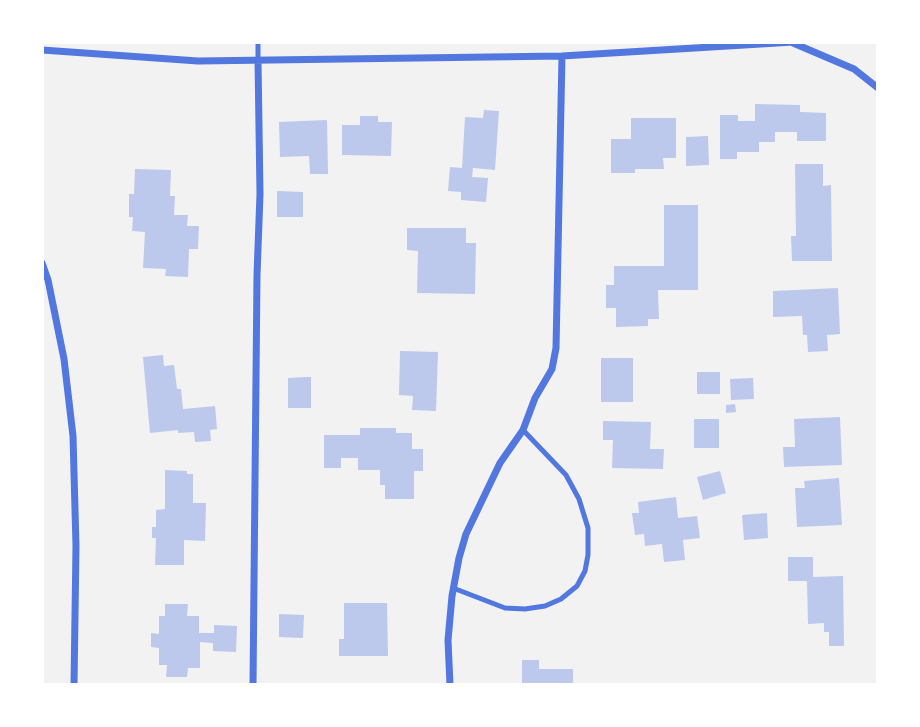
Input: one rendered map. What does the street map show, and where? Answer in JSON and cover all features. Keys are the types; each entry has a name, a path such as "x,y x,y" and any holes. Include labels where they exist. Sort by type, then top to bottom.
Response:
{"street":[{"path":"42,50 198,61 562,56 793,42 854,69 878,88"},
{"path":"450,685 448,640 453,588 466,534 500,463 523,430 552,369 556,348 562,56"},
{"path":"254,685 260,194 258,60"},
{"path":"42,263 64,359 73,436 76,546 74,685"}],"lane":[{"path":"258,42 258,60"},
{"path":"453,588 505,608 535,608 561,599 577,586 584,571 588,555 588,528 579,499 566,475 523,430"}],"building":[{"path":"755,104 800,105 800,112 826,113 826,141 797,141 797,132 775,132 775,142 759,142 759,152 737,152 737,159 720,159 720,115 738,115 738,121 755,121"},
{"path":"484,110 499,111 495,170 473,168 472,177 488,178 486,202 461,200 461,192 448,191 450,167 462,168 465,117 483,118"},
{"path":"360,116 378,116 378,122 392,122 391,156 342,155 342,125 360,125"},
{"path":"631,118 676,118 676,158 663,158 664,169 635,169 635,173 611,173 611,139 631,139"},
{"path":"327,120 328,174 310,174 309,156 280,157 279,122"},
{"path":"708,136 709,165 686,166 686,137"},
{"path":"795,164 823,164 823,186 831,185 832,261 792,261 791,236 796,236"},
{"path":"135,169 171,170 170,196 175,196 174,215 188,215 187,226 199,226 198,249 189,249 188,277 165,276 166,269 143,268 145,232 132,231 133,217 129,217 129,194 134,194"},
{"path":"277,191 303,192 303,217 277,217"},
{"path":"664,205 698,205 698,290 658,290 659,319 648,319 648,326 616,327 616,308 606,308 606,285 614,285 614,266 664,266"},
{"path":"407,228 466,228 466,243 476,243 475,294 417,293 418,251 407,250"},
{"path":"838,288 840,334 827,335 828,351 808,352 807,335 803,335 802,316 773,317 773,291"},
{"path":"400,351 438,352 436,411 412,410 413,396 399,395"},
{"path":"163,355 164,366 174,365 183,409 215,406 217,429 210,430 211,441 195,442 194,432 178,433 178,430 150,433 143,357"},
{"path":"601,358 633,358 633,402 601,402"},
{"path":"697,372 720,372 720,394 697,394"},
{"path":"311,377 311,408 288,408 288,378"},
{"path":"753,378 754,399 731,400 730,379"},
{"path":"735,404 736,412 726,413 726,405"},
{"path":"840,417 842,465 784,467 783,447 795,447 794,419"},
{"path":"694,419 719,419 719,448 694,448"},
{"path":"603,421 651,422 650,449 664,449 663,469 612,468 613,440 603,440"},
{"path":"360,428 396,428 396,433 412,433 412,449 423,449 423,471 414,471 414,499 385,499 385,485 380,485 380,470 358,470 358,458 341,458 341,468 324,468 324,435 360,435"},
{"path":"165,470 187,471 187,474 193,474 193,503 206,503 205,541 184,540 184,565 155,565 156,538 152,538 152,527 156,527 156,510 165,509"},
{"path":"720,471 726,493 703,500 697,477"},
{"path":"839,478 842,525 797,527 795,488 805,488 804,481"},
{"path":"676,497 678,518 697,516 700,538 683,540 685,560 664,562 662,544 645,546 644,534 635,535 632,513 639,513 638,502"},
{"path":"767,513 768,538 744,540 742,515"},
{"path":"788,557 813,557 813,577 843,576 844,646 829,646 829,632 824,632 824,623 808,624 807,581 788,581"},
{"path":"344,603 387,603 388,656 339,656 339,639 344,639"},
{"path":"165,604 188,604 187,616 199,616 199,633 214,633 214,625 237,626 236,652 213,651 213,643 200,642 200,668 188,668 187,677 166,677 167,665 159,665 159,648 151,647 151,633 159,634 159,616 165,616"},
{"path":"279,614 304,615 303,638 279,637"},
{"path":"522,660 539,660 539,669 573,669 573,685 522,685"}]}
